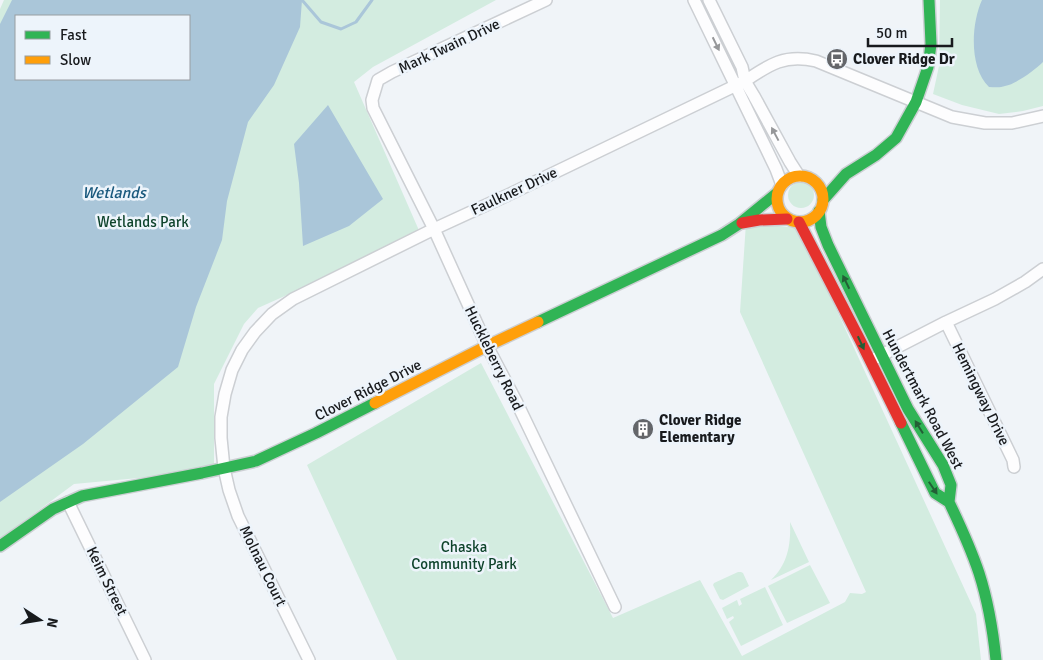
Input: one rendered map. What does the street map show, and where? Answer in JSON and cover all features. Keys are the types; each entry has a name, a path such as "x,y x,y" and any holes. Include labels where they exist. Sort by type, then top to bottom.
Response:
{"street":[{"name":"Mark Twain Drive","path":"373,108 372,100 378,80 546,0"},
{"path":"694,0 740,83 776,169 779,189 778,208 793,221 810,220 819,212 823,200 846,174 876,155 896,138 916,102 928,67 930,44 929,0"},
{"path":"709,0 742,67 740,83"},
{"name":"Faulkner Drive","path":"224,468 221,417 224,394 242,350 255,332 272,314 293,299 434,229 740,83 784,59 805,58 816,61 952,117 985,123 1012,123 1043,116"},
{"path":"740,83 754,96 790,162 804,177 814,181 819,186 823,200"},
{"name":"Huckleberry Road","path":"373,108 434,229 487,346 516,401 615,607"},
{"path":"779,189 793,177 846,174"},
{"name":"Clover Ridge Drive","path":"0,546 53,509 82,496 256,461 316,434 487,346 722,235 739,224 779,189"},
{"name":"Hundertmark Road West","path":"793,221 808,238 935,493 949,502 951,485 942,465 908,409 890,374 828,245 821,227 819,212"},
{"name":"Clover Ridge Drive","path":"739,224 759,220 793,221"},
{"path":"870,361 996,299 1043,269"},
{"name":"Hemingway Drive","path":"946,322 1013,460 1014,467"},
{"name":"Molnau Court","path":"224,468 238,516 309,660"},
{"name":"Keim Street","path":"68,502 145,660"},
{"path":"949,502 976,562 987,599 994,636 996,660"}],"green space":[{"name":"Wetlands Park","path":"4,0 496,0 373,67 354,82 421,235 258,308 244,324 214,384 214,471 74,484 0,539 0,9"},
{"path":"940,0 1043,0 1043,106 999,114 962,105 933,94 939,66"},
{"path":"801,182 810,186 814,195 810,204 801,208 792,204 788,195 792,186"},
{"name":"Chaska Community Park","path":"746,223 799,228 976,614 981,660 397,660 307,465 481,363 613,618 700,580 742,656 845,602 850,593 862,594 866,592 740,312"},
{"path":"790,522 809,562 771,580 785,560 789,546"},
{"path":"810,565 830,603 787,623 768,586"},
{"path":"738,572 743,573 749,586 723,600 720,599 713,585 714,583"},
{"path":"765,587 783,625 741,646 729,622 734,618 733,616 727,619 722,608 737,600 739,606 742,604 740,599"}],"water":[{"name":"Wetlands","path":"12,0 302,0 300,27 274,85 248,122 227,201 222,240 196,307 178,367 83,444 0,502 0,24"},
{"path":"982,0 1043,0 1043,62 1020,80 1003,87 989,87 978,69 975,57 974,33 978,10"},
{"path":"328,105 383,199 349,226 303,246 299,183 294,144"}],"waterway":[{"path":"302,0 321,22 341,29 356,22 372,0"}],"traffic: fast":[{"path":"823,200 846,174 876,155 896,138 916,102 928,67 931,44 929,0"},
{"path":"538,322 722,235 739,224 777,193"},
{"path":"819,211 821,227 828,245 908,409 943,465 951,485 949,502"},
{"path":"0,546 53,509 82,496 256,461 375,403"},
{"path":"901,423 935,493 949,502"},
{"path":"949,502 969,546 982,584 990,616 996,660"}],"traffic: slow":[{"path":"796,176 804,176 813,180 819,186 823,199 819,212 813,218 804,222 796,222 787,218 781,212 777,203 777,195 781,186 787,180 796,176"},
{"path":"375,403 538,322"}],"traffic: jam":[{"path":"742,223 787,219"},
{"path":"799,222 901,423"}],"place":[{"name":"Clover Ridge Dr","path":"837,59"},
{"name":"Clover Ridge Elementary","path":"643,429"}]}
